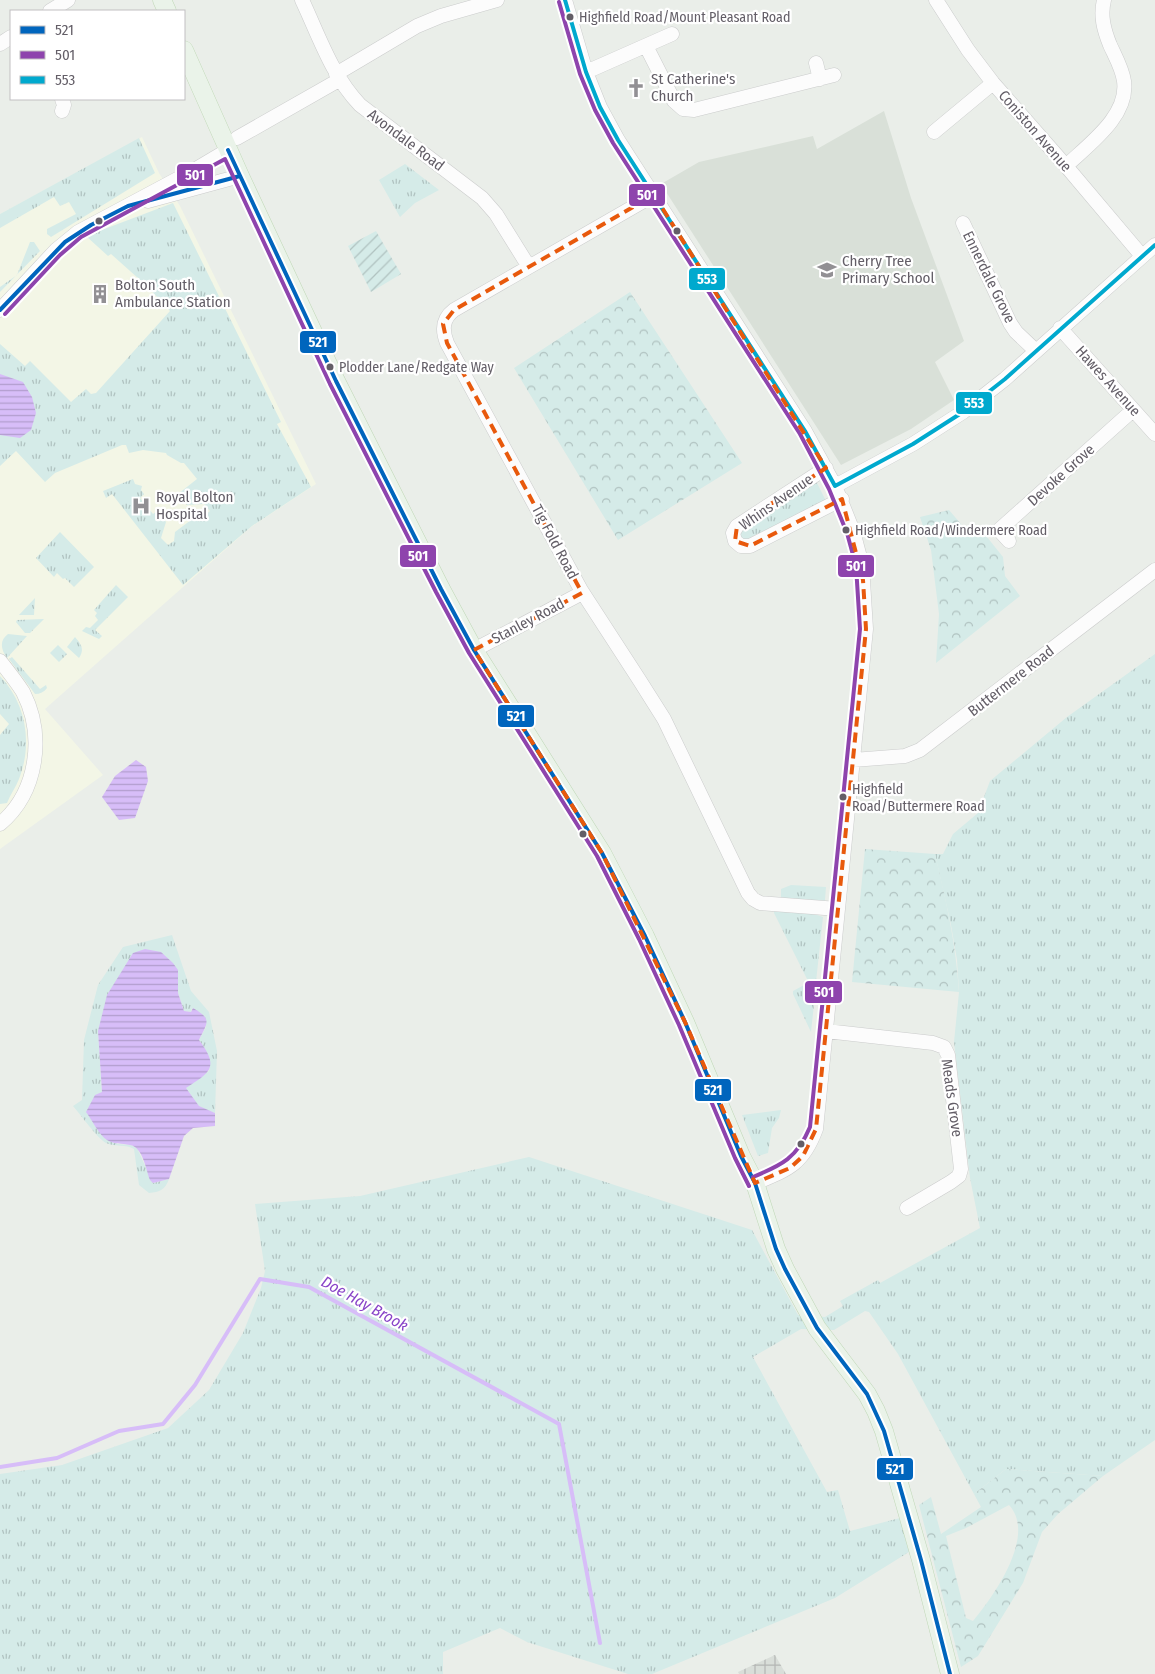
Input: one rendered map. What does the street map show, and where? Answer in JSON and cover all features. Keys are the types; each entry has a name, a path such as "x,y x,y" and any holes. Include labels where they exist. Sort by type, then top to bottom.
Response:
{"main road":[{"path":"185,52 233,144 240,176 336,381 441,589 474,650 607,861 645,936 686,1022 741,1156 755,1184 776,1249 793,1284 817,1328 857,1380 876,1411 884,1431 950,1674"}],"street":[{"path":"52,10 68,0"},
{"name":"Avondale Road","path":"302,0 338,77 360,105 482,198 496,214 529,266"},
{"path":"0,310 65,242 91,225 128,206 233,144 417,26 441,16 497,0"},
{"path":"565,0 586,72 604,115 618,140 800,422 842,500 862,565 866,629 816,1129 803,1156 790,1168 755,1184"},
{"name":"Coniston Avenue","path":"936,0 992,83 1066,166 1142,256"},
{"path":"1066,166 1112,121 1120,108 1123,96 1124,81 1102,19 1104,0"},
{"path":"586,72 672,34"},
{"path":"646,46 674,101 683,109 694,110 743,91 827,77 816,63"},
{"path":"934,132 992,83"},
{"path":"128,206 240,176"},
{"name":"Tig Fold Road","path":"654,195 448,314 443,324 443,334 582,593 640,680 664,720 748,893 760,903 838,910"},
{"name":"Ennerdale Grove","path":"963,224 1010,324 1036,351"},
{"path":"835,486 913,444 963,412 1005,379 1155,245"},
{"name":"Hawes Avenue","path":"1060,328 1155,434"},
{"name":"Devoke Grove","path":"1009,541 999,530 1134,410"},
{"name":"Whins Avenue","path":"826,468 737,526 733,533 735,541 742,546 750,546 842,500"},
{"name":"Buttermere Road","path":"853,760 905,756 920,750 1155,570"},
{"name":"Stanley Road","path":"474,650 582,593"},
{"path":"0,661 23,693 35,729 35,745 34,764 29,783 20,801 0,824"},
{"name":"Meads Grove","path":"826,1031 933,1043 944,1047 948,1055 961,1169 959,1176 952,1182 907,1208"}],"highlighted area":[{"path":"654,195 826,468 737,526 735,541 750,546 842,499 863,580 866,629 816,1129 803,1156 790,1168 755,1183 685,1022 602,853 474,650 582,593 447,343 443,324 454,310"}],"shaded area":[{"name":"Cherry Tree Primary School","path":"884,111 911,198 964,341 935,362 954,400 911,429 841,465 661,184 699,162 813,136 817,149"},
{"name":"Royal Bolton Hospital","path":"142,137 159,173 180,206 316,484 251,527 45,709 103,775 0,849 0,214"},
{"path":"0,374 23,382 32,397 36,413 31,430 20,438 0,435"},
{"path":"136,760 146,767 148,781 135,818 119,820 102,797 115,776"},
{"path":"145,949 161,952 178,970 178,993 184,1011 191,1012 193,1008 206,1018 206,1025 199,1040 209,1057 209,1068 201,1078 186,1088 199,1106 215,1113 215,1126 193,1128 184,1136 169,1179 153,1183 138,1150 130,1145 110,1142 104,1138 86,1112 95,1095 102,1092 98,1031 107,995 133,953"},
{"path":"775,1655 786,1674 739,1674 738,1672"}],"green space":[{"path":"139,138 155,173 51,237 47,234 47,229 76,214 69,202 60,206 54,197 0,228 0,214"},
{"path":"405,164 439,190 415,203 400,217 379,180"},
{"path":"173,203 281,422 277,424 311,487 252,526 183,585 112,494 106,498 103,491 133,479 135,484 142,486 141,490 144,494 140,498 153,514 157,511 166,522 161,538 168,545 174,541 175,532 195,517 203,517 210,511 204,504 187,505 178,494 197,479 184,463 166,453 143,450 129,453 126,445 122,445 55,473 45,482 16,451 0,466 0,344 25,366 30,361 71,402 86,389 91,394 96,393 170,311 148,287 111,254 108,256 86,236"},
{"path":"376,231 401,274 371,292 348,246"},
{"path":"30,242 34,242 40,251 17,274"},
{"path":"16,276 0,292 0,287"},
{"path":"630,292 742,463 618,540 514,368"},
{"path":"816,481 826,501 750,540 742,540 740,533 742,530"},
{"path":"949,510 967,531 983,532 1003,557 1005,576 1020,596 936,663 939,614 931,550 920,517"},
{"path":"60,532 94,567 74,587 57,573 54,577 36,558"},
{"path":"116,585 128,597 95,630 102,636 99,639 82,631 86,627 90,628 98,620 95,616 97,613 94,610"},
{"path":"35,598 34,615 19,615"},
{"path":"44,619 30,633 25,633 16,622 17,620"},
{"path":"8,634 27,636 7,658 2,644 3,639"},
{"path":"75,637 82,647 79,658 67,647"},
{"path":"58,645 67,654 59,662 50,653"},
{"path":"1155,654 1155,1440 1103,1476 1006,1469 974,1494 898,1354 869,1312 865,1311 834,1330 801,1329 753,1357 827,1492 838,1490 850,1531 900,1518 909,1552 835,1598 652,1674 628,1674 527,1642 500,1628 443,1652 443,1674 0,1674 0,1474 62,1465 168,1428 209,1390 243,1333 261,1288 265,1271 255,1204 360,1196 529,1157 752,1230 798,1315 825,1317 843,1306 840,1301 878,1280 880,1283 980,1228 970,1178 954,1042 959,992 957,960 935,854 943,854 953,834 978,813 990,781 1067,717"},
{"path":"12,657 40,689 46,685 47,688 43,692 35,694 9,659"},
{"path":"0,676 16,698 21,711 26,738 26,752 19,779 7,803 0,804 0,735 9,724 0,714"},
{"path":"865,849 935,854 953,939 959,992 852,982"},
{"path":"791,885 826,887 825,900 823,902 781,899 781,889"},
{"path":"774,910 814,914 823,917 816,982 808,981"},
{"path":"172,935 191,991 209,1012 217,1051 215,1113 199,1107 185,1088 209,1071 209,1058 199,1040 206,1027 192,1008 191,1012 184,1011 178,993 178,970 98,1031 102,1092 117,1144 131,1145 137,1148 153,1183 169,1179 162,1190 149,1193 139,1185 134,1149 103,1141 73,1106 82,1100 84,1040 98,985 123,947"},
{"path":"806,984 816,986 811,1032 793,994 793,991"},
{"path":"781,1110 779,1118 772,1128 768,1153 758,1156 742,1115"},
{"path":"1006,1469 1103,1476 1058,1514 1042,1532 1023,1583 978,1656 961,1667 919,1505 931,1497 941,1534 981,1507 974,1494","holes":["1009,1505 1016,1518 1018,1532 1009,1565 982,1610 973,1621 966,1618 946,1536 966,1528"]}],"waterway":[{"name":"Doe Hay Brook","path":"0,1467 57,1458 119,1431 163,1424 195,1385 260,1279 309,1287 559,1424 600,1643"}],"transit line":[{"name":"553","path":"565,0 586,72 600,107 618,140 805,431 835,486 913,444 963,412 1005,379 1155,245"},
{"name":"501","path":"559,2 580,74 595,110 613,143 800,434 829,489 847,533 856,566 860,629 810,1127 800,1146 788,1159 753,1177"},
{"name":"521","path":"228,150 336,381 441,589 474,650 602,853 645,936 685,1022 741,1156 755,1183 776,1249 785,1269 817,1328 867,1394 884,1431 921,1560 950,1674"},
{"name":"501","path":"5,314 60,255 81,237 225,159 330,384 436,592 469,653 597,856 639,939 679,1025 735,1158 749,1186"},
{"name":"521","path":"0,310 65,242 91,225 128,206 240,176"}],"place":[{"name":"Highfield Road/Mount Pleasant Road","path":"570,17"},
{"name":"St Catherine's Church","path":"636,88"},
{"name":"Cherry Tree Primary School","path":"827,270"},
{"name":"Bolton South Ambulance Station","path":"100,294"},
{"name":"Plodder Lane/Redgate Way","path":"330,367"},
{"name":"Royal Bolton Hospital","path":"141,506"},
{"name":"Highfield Road/Windermere Road","path":"846,530"},
{"name":"Highfield Road/Buttermere Road","path":"843,797"}]}
